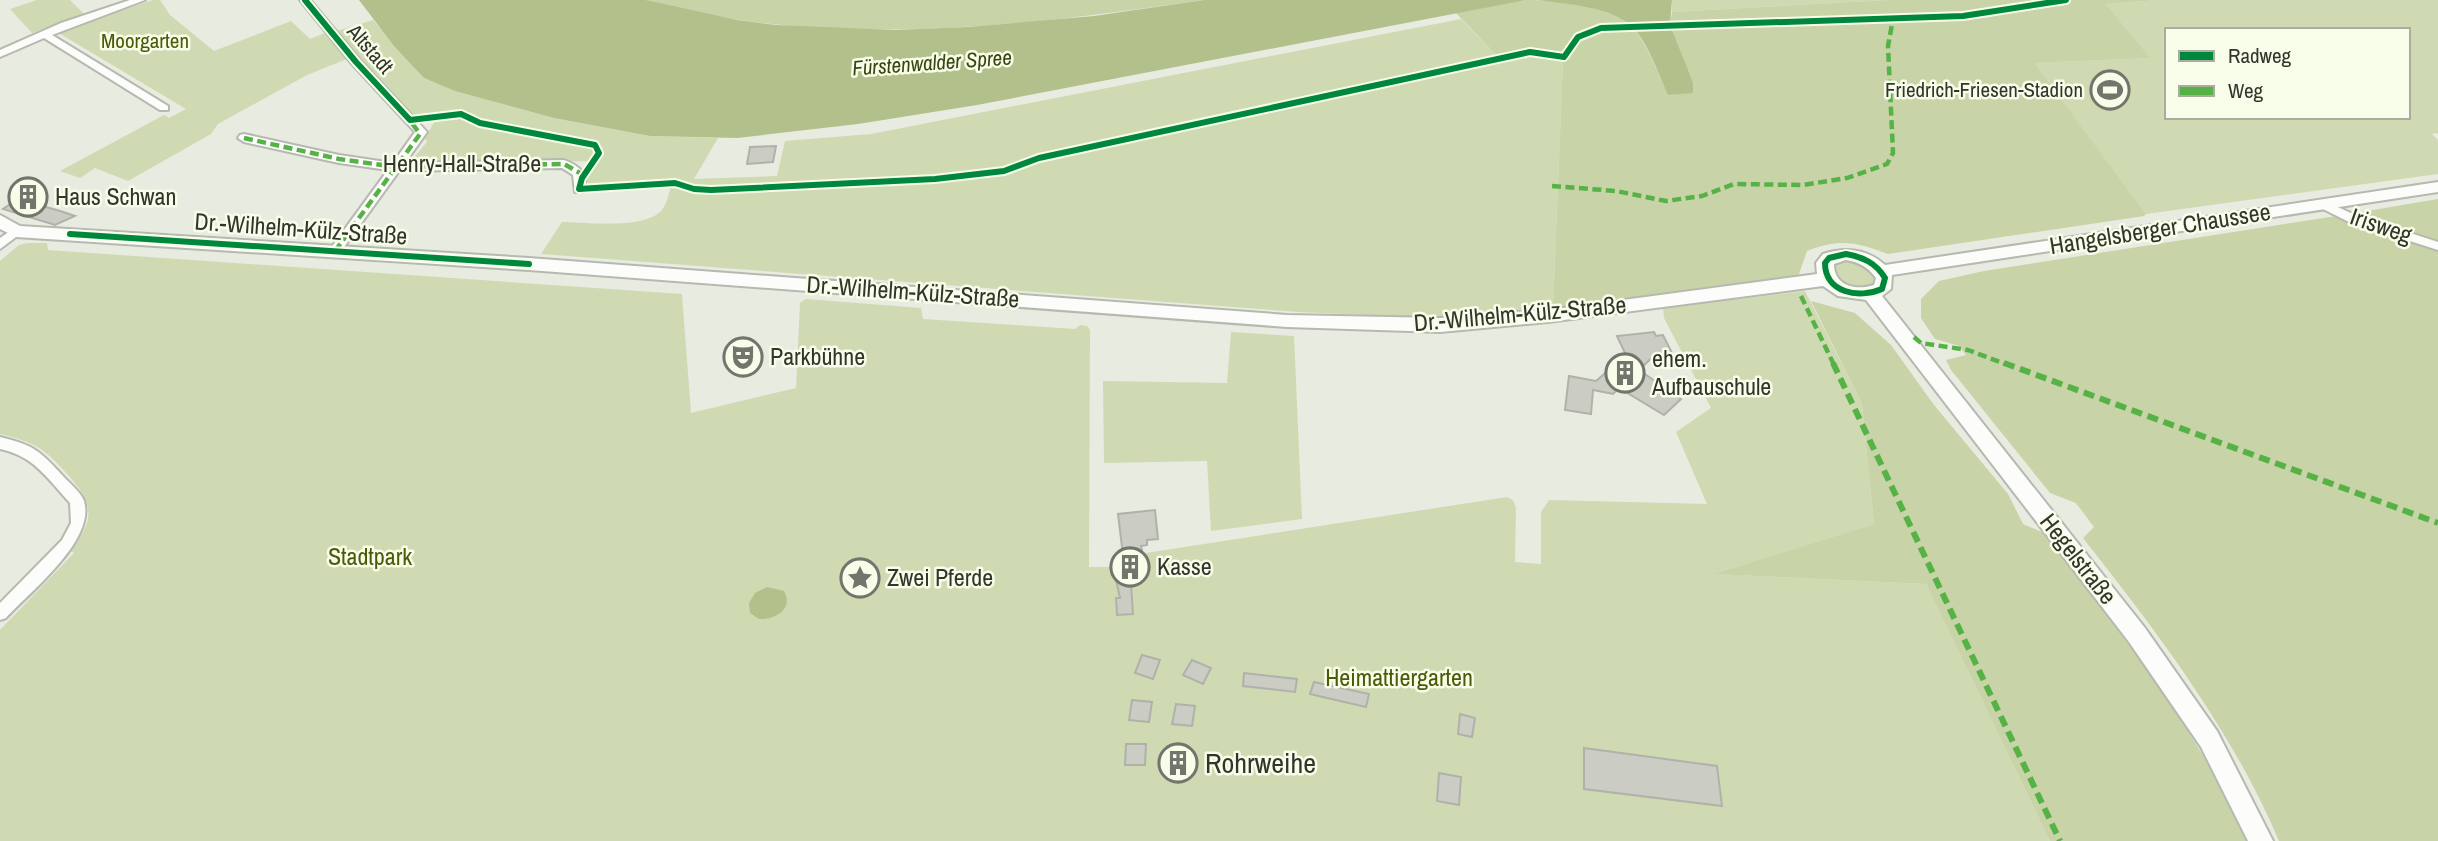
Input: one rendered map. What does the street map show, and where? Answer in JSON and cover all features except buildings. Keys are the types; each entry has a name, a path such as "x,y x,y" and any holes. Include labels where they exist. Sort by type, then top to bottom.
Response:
{"main road":[{"name":"Hangelsberger Chaussee","path":"1881,271 2438,187"},
{"name":"Dr.-Wilhelm-Külz-Straße","path":"0,221 16,231 335,251 1287,321 1440,325 1549,316 1827,279"},
{"path":"1846,254 1867,259 1881,271 1884,284 1882,289 1871,294 1848,293 1827,279 1824,270 1825,264 1837,255 1846,254"},
{"name":"Hegelstraße","path":"1871,294 2137,635 2209,739 2261,841"}],"street":[{"path":"0,54 44,34 140,0"},
{"name":"Altstadt","path":"304,0 356,62 421,132 335,251"},
{"path":"44,34 164,108"},
{"name":"Henry-Hall-Straße","path":"244,138 339,159 396,167 564,164 580,173 582,178 579,189"},
{"name":"Irisweg","path":"2325,205 2351,218 2438,246"},
{"path":"1,244 16,231"},
{"path":"0,443 23,448 37,458 77,500 78,523 67,544 0,613"}],"green space":[{"path":"37,0 70,0 84,14 32,33 10,9"},
{"name":"Moorgarten","path":"160,0 170,15 214,51 291,21 310,39 325,33 347,59 307,75 218,124 211,134 128,181 95,168 80,178 60,171 164,115 169,118 186,109 57,32"},
{"path":"1672,0 1888,0 1672,12"},
{"name":"Friedrich-Friesen-Stadion","path":"2159,0 2438,0 2438,133 2432,134 2438,140 2438,174 2146,214 2033,63 2149,58 2106,4"},
{"path":"1461,19 1501,60 1560,56 1563,60 1553,309 1437,318 1298,312 541,254 562,222 617,224 657,215 664,207 672,181 588,185 586,177 596,161 416,164 412,160 427,142 425,139 434,122 443,117 442,114 415,117 359,60 337,31 373,20 424,78 456,91 554,118 650,136 718,138 694,179 777,176 785,141 871,134"},
{"name":"Stadtpark","path":"47,243 48,250 682,294 691,413 796,388 800,303 806,299 921,308 923,319 1075,329 1080,325 1087,326 1090,330 1089,567 1108,567 1123,554 1133,555 1507,497 1513,500 1516,508 1515,562 1541,564 1541,512 1549,500 1707,504 1676,432 1711,408 1664,318 1663,308 1805,291 1862,404 1874,524 1718,574 1926,584 2050,841 0,841 0,630 74,553 69,550 84,530 88,512 77,485 53,459 31,444 0,434 0,261 19,245"},
{"path":"1843,259 1865,263 1877,278 1873,286 1861,290 1839,283 1832,264"},
{"path":"1231,332 1294,336 1302,519 1211,531 1207,461 1104,463 1103,381 1227,383"}],"shaded area":[{"path":"646,0 1204,0 1089,16 972,27 856,29 739,20"},
{"path":"1526,0 1579,6 1618,17 1628,23 1645,46 1668,95 1693,92 1670,25 1672,12 1888,0 2159,0 2106,4 2150,58 2034,63 2146,214 1888,254 1857,244 1829,244 1807,251 1798,277 1553,309 1563,60 1560,56 1501,60 1455,12"},
{"path":"2438,199 2438,241 2366,218 2361,212"},
{"path":"2336,216 2438,250 2438,841 2279,841 2239,760 2216,721 2165,646 2083,538 2094,527 2076,503 2050,493 1951,370 1946,360 1966,355 1959,346 1935,339 1921,318 1921,299 1939,281 1984,271"},
{"path":"1811,301 1855,313 1891,345 1934,405 2008,494 2023,524 2044,533 2165,693 2219,782 2247,841 2050,841 1926,584 1715,574 1874,524 1862,404"}],"water":[{"name":"Fürstenwalder Spree","path":"359,0 646,0 737,20 776,25 895,30 968,27 1094,16 1204,0 1526,0 977,105 858,124 737,138 650,136 554,118 455,91 424,78 394,46"},
{"path":"1538,0 1672,0 1670,25 1693,83 1693,93 1668,95 1640,36 1618,17 1596,9"},
{"path":"767,587 784,591 787,603 777,615 759,619 750,613 749,603 755,593"}],"marked path":[{"path":"1552,186 1616,191 1666,201 1702,196 1734,184 1803,185 1847,178 1887,164 1893,153 1888,46 1893,19"},
{"path":"335,251 420,134 408,118"},
{"path":"244,138 339,159 396,167 564,164 580,173 581,182"},
{"path":"1801,296 2060,841"},
{"path":"1914,337 1921,343 1968,350 2438,523"}],"cycle path":[{"path":"305,0 356,62 410,120 461,114 480,123 595,145 599,153 582,178 579,189 675,183 694,189 711,190 903,182 1004,171 1039,158 1530,52 1564,57 1578,37 1601,28 1963,16 2066,0"},
{"path":"70,234 529,264"},
{"path":"1846,254 1874,264 1885,278 1882,289 1874,293 1854,294 1835,287 1825,273 1825,263 1829,258 1846,254"}],"place":[{"name":"Friedrich-Friesen-Stadion","path":"2110,90"},
{"name":"Haus Schwan","path":"28,197"},
{"name":"Parkbühne","path":"743,357"},
{"name":"ehem. Aufbauschule","path":"1625,373"},
{"name":"Kasse","path":"1130,567"},
{"name":"Zwei Pferde","path":"860,578"},
{"name":"Rohrweihe","path":"1178,763"}],"park label":[{"name":"Heimattiergarten","path":"1399,678"}]}
